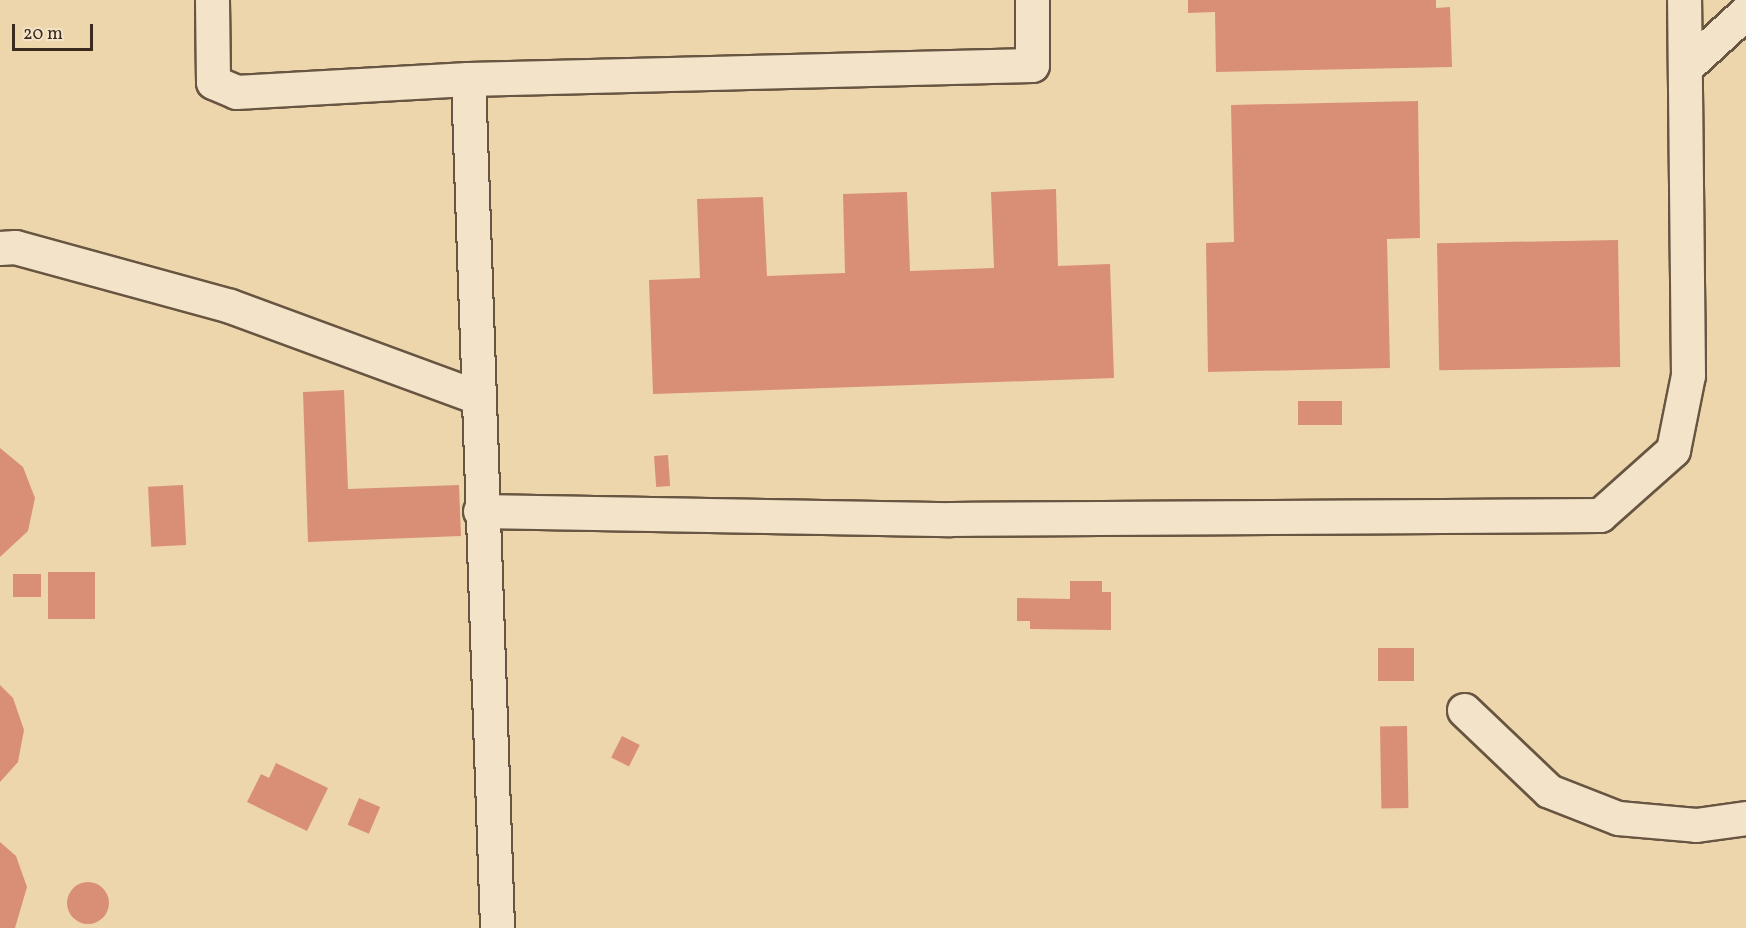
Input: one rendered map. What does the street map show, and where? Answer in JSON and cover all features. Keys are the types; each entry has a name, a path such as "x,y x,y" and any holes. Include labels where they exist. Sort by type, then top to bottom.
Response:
{"lane":[{"path":"212,0 213,82 236,92 468,80 1032,65 1032,0"},
{"path":"480,511 951,519 1599,515 1673,450 1688,375 1684,0"},
{"path":"1686,67 1746,12"},
{"path":"468,80 480,511 497,928"},
{"path":"0,248 15,247 230,306 477,397"},
{"path":"1464,711 1549,790 1618,818 1696,825 1746,818"}],"building":[{"path":"1188,0 1436,0 1436,8 1450,7 1452,67 1216,72 1215,12 1188,13"},
{"path":"1418,101 1420,238 1387,239 1390,368 1208,372 1206,243 1234,242 1231,105"},
{"path":"1056,189 1058,266 1110,264 1114,378 653,394 649,280 700,278 697,199 763,197 767,276 845,273 843,194 907,192 910,271 994,268 991,192"},
{"path":"1618,240 1620,367 1439,370 1437,243"},
{"path":"344,390 348,489 459,485 461,536 308,542 303,392"},
{"path":"1298,401 1342,401 1342,425 1298,425"},
{"path":"0,448 23,467 35,498 28,531 0,557"},
{"path":"668,455 670,486 656,487 654,456"},
{"path":"183,485 186,545 151,547 148,487"},
{"path":"48,572 95,572 95,619 48,619"},
{"path":"13,574 41,574 41,597 13,597"},
{"path":"1070,581 1102,581 1102,592 1111,592 1111,630 1030,629 1030,621 1017,621 1017,598 1070,599"},
{"path":"1378,648 1414,648 1414,681 1378,681"},
{"path":"0,685 13,698 24,730 18,762 0,782"},
{"path":"1380,726 1407,726 1408,808 1381,808"},
{"path":"622,736 640,745 629,766 611,757"},
{"path":"276,763 328,788 307,831 247,802 261,774 269,778"},
{"path":"359,798 380,807 369,834 348,825"},
{"path":"0,842 16,856 27,887 15,928 0,928"},
{"path":"88,882 103,888 109,903 103,918 88,924 73,918 67,903 73,888"}]}
